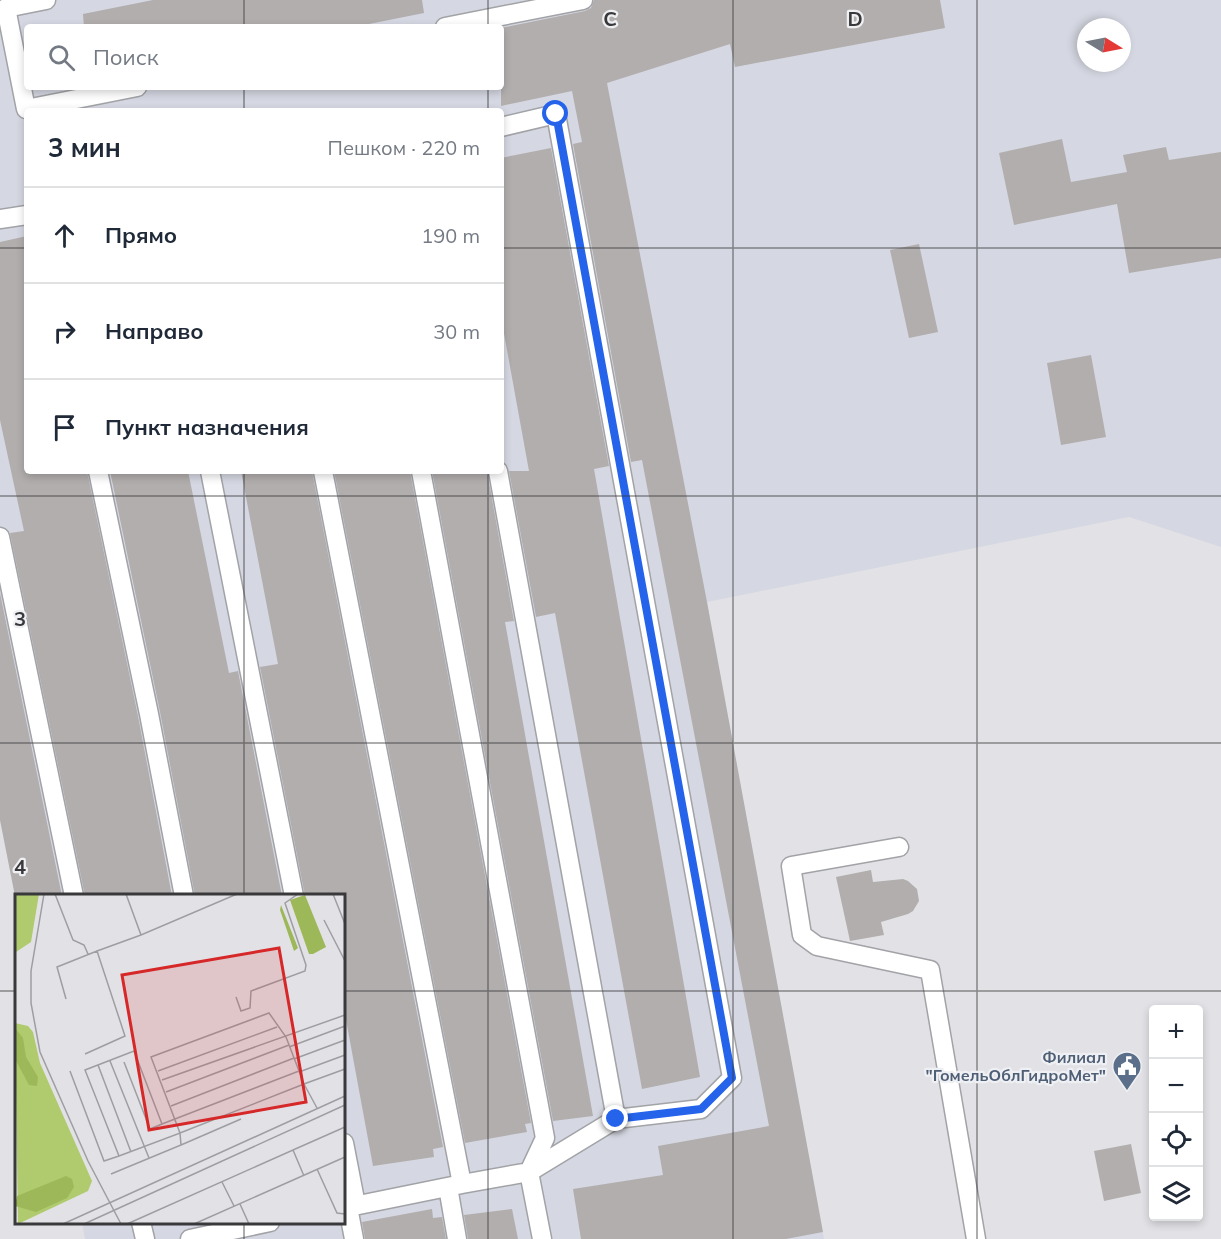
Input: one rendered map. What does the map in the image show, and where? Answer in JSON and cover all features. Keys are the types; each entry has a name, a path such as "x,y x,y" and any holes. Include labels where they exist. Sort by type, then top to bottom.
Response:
{"lane":[{"path":"26,108 6,8 46,0"},
{"path":"460,24 583,0"},
{"path":"41,108 123,90"},
{"path":"349,1206 529,1172 616,1119 701,1109 732,1078 556,114 504,127"},
{"path":"0,219 24,215"},
{"path":"99,474 184,894"},
{"path":"211,474 294,894"},
{"path":"324,474 455,1185 457,1239"},
{"path":"422,474 545,1138 529,1172 542,1239"},
{"path":"499,474 616,1119"},
{"path":"0,537 74,894"},
{"path":"899,847 791,866 802,935 817,946 930,970 976,1239"},
{"path":"345,1156 354,1239"},
{"path":"141,1224 144,1239"},
{"path":"190,1239 263,1224"}],"shaded area":[{"path":"0,0 1221,0 1221,547 1129,517 707,602 824,1239 85,1239 82,1224 345,1224 345,894 15,894 0,820"}],"building":[{"path":"153,0 422,0 424,13 369,24 84,24 83,14"},
{"path":"594,0 940,0 945,28 735,67 730,44 607,83 707,602 823,1232 786,1239 581,1239 573,1189 663,1175 658,1146 769,1126 642,460 631,462 573,144 582,142 572,91 501,106 501,90 504,90 504,27 591,8"},
{"path":"1062,139 1071,182 1127,172 1123,155 1166,147 1169,160 1221,152 1221,258 1129,273 1117,204 1014,225 999,153"},
{"path":"551,148 609,466 594,469 700,1077 642,1089 555,613 536,617 509,471 529,471 504,334 504,157"},
{"path":"24,237 24,474 88,474 138,716 172,894 85,894 10,533 24,531 0,420 0,242"},
{"path":"919,244 938,332 909,338 890,250"},
{"path":"1091,355 1106,437 1061,445 1047,363"},
{"path":"111,474 189,474 229,673 238,671 282,894 195,894"},
{"path":"242,474 313,474 443,1147 433,1149 434,1157 373,1166 345,1014 345,894 305,894 260,667 278,664"},
{"path":"335,474 411,474 531,1123 525,1124 527,1132 465,1143"},
{"path":"433,474 488,474 514,621 505,622 593,1116 553,1121"},
{"path":"0,593 62,894 15,894 15,896 0,820"},
{"path":"871,870 873,882 903,879 908,881 917,889 919,901 913,911 908,914 881,922 884,935 850,941 836,877"},
{"path":"1131,1144 1141,1193 1104,1201 1094,1151"},
{"path":"432,1209 433,1218 442,1217 446,1239 365,1239 362,1222"},
{"path":"512,1209 518,1239 468,1239 464,1215"}],"place":[{"name":"Филиал \"ГомельОблГидроМет\"","path":"1127,1092"}],"route":[{"path":"556,114 732,1078 701,1109 616,1119"}]}
